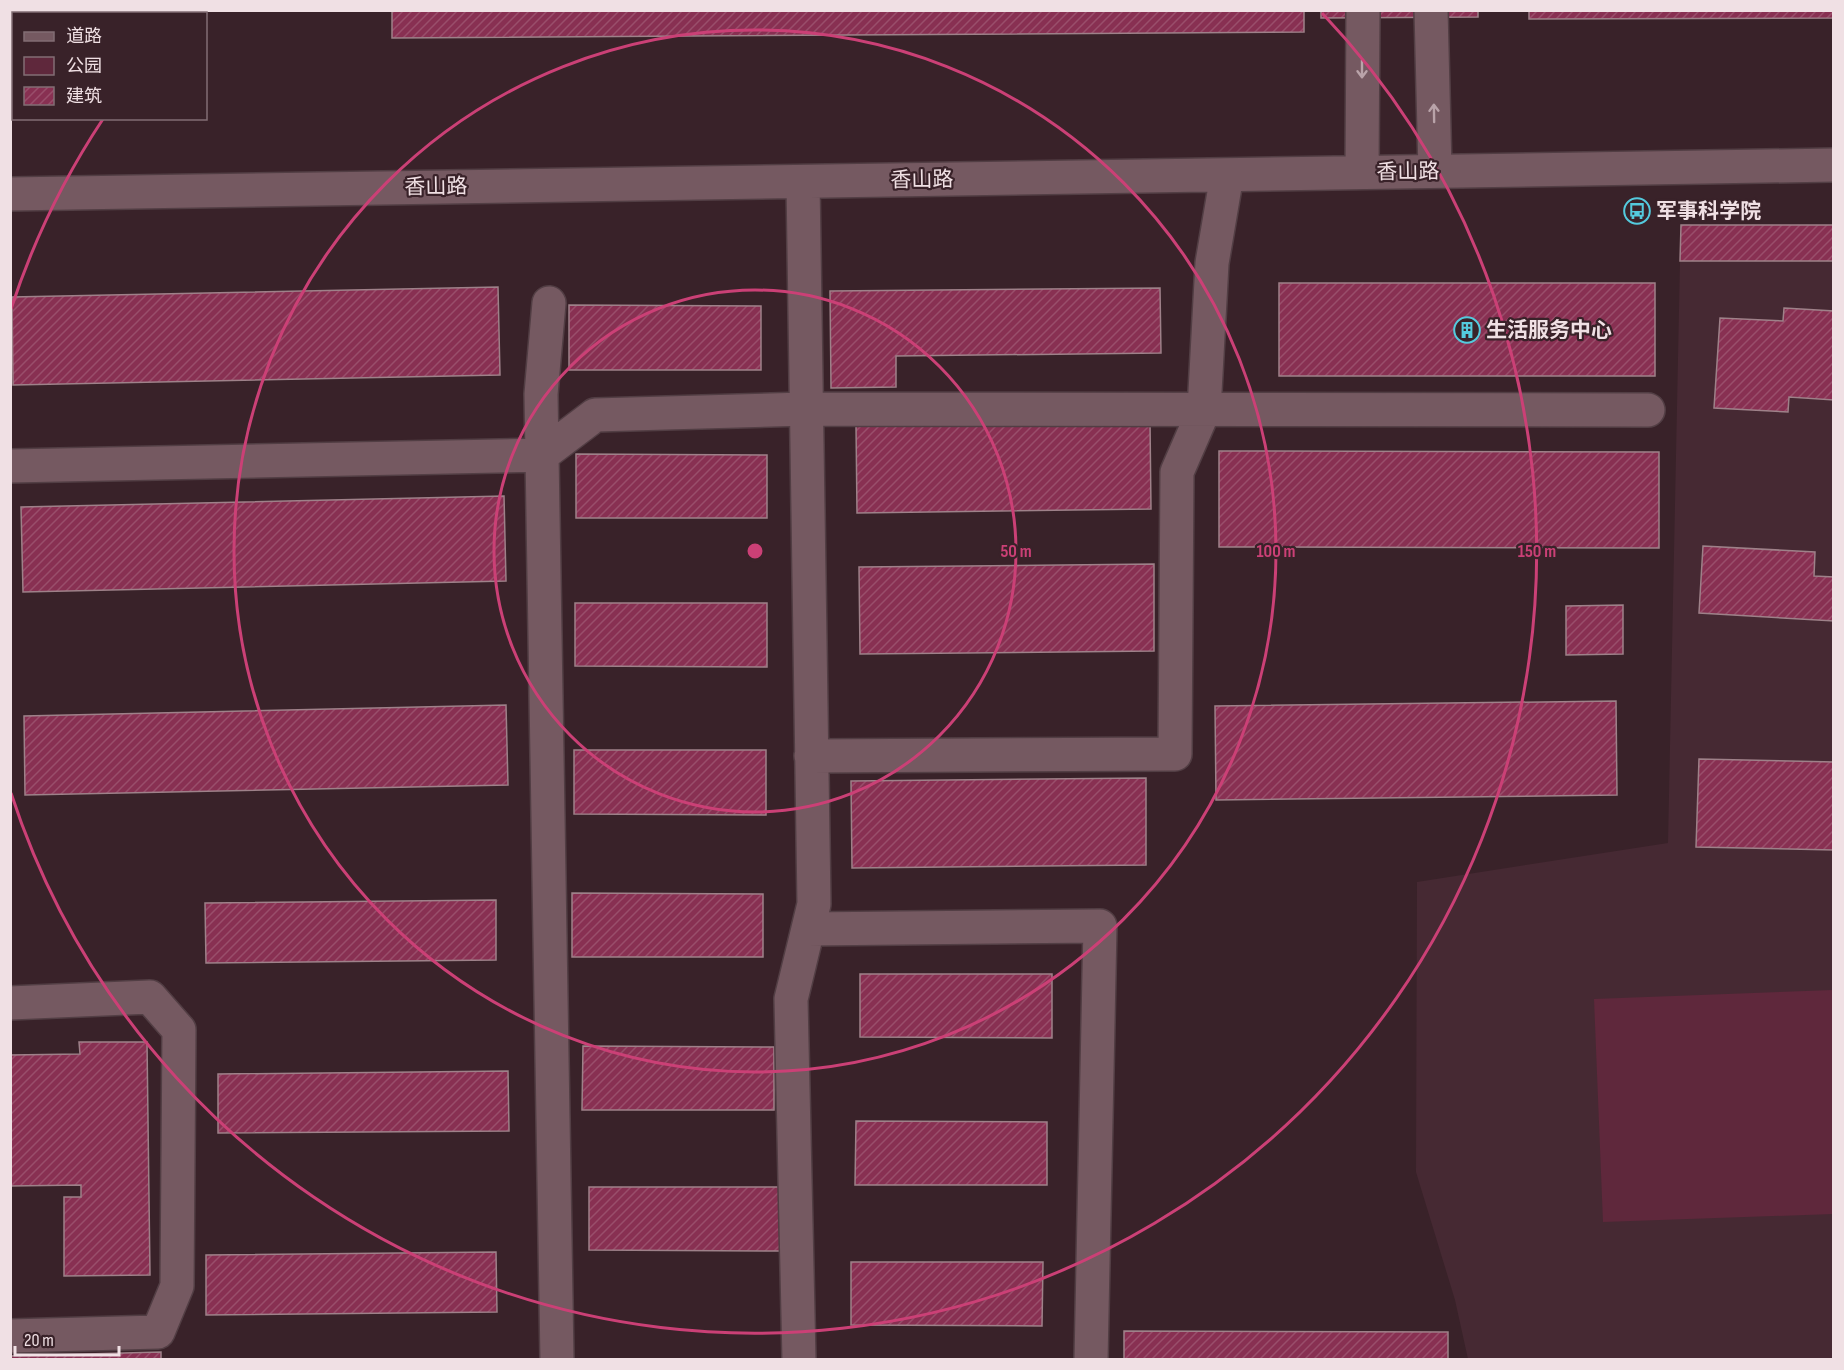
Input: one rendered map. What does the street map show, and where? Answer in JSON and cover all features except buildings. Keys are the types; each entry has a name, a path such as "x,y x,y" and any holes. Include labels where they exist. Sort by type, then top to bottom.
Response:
{"street":[{"path":"1362,172 1363,10"},
{"path":"1431,10 1435,171"},
{"name":"香山路","path":"10,194 1833,165"},
{"path":"812,756 1175,754 1177,472 1204,410 1212,263 1227,175"},
{"path":"799,1359 791,999 814,904 803,182"},
{"path":"549,303 541,394 557,1359"},
{"path":"10,466 542,455 595,415 805,409 1648,410"},
{"path":"808,928 1100,926 1091,1359"},
{"path":"10,1002 150,997 179,1030 179,1042 177,1286 158,1332 10,1336"}],"shaded area":[{"path":"1680,261 1833,261 1833,1359 1468,1359 1455,1300 1416,1172 1417,882 1668,843"}],"green space":[{"path":"1833,990 1833,1214 1603,1222 1594,999"}],"place":[{"name":"军事科学院","path":"1637,211"},
{"name":"生活服务中心","path":"1467,330"}]}
